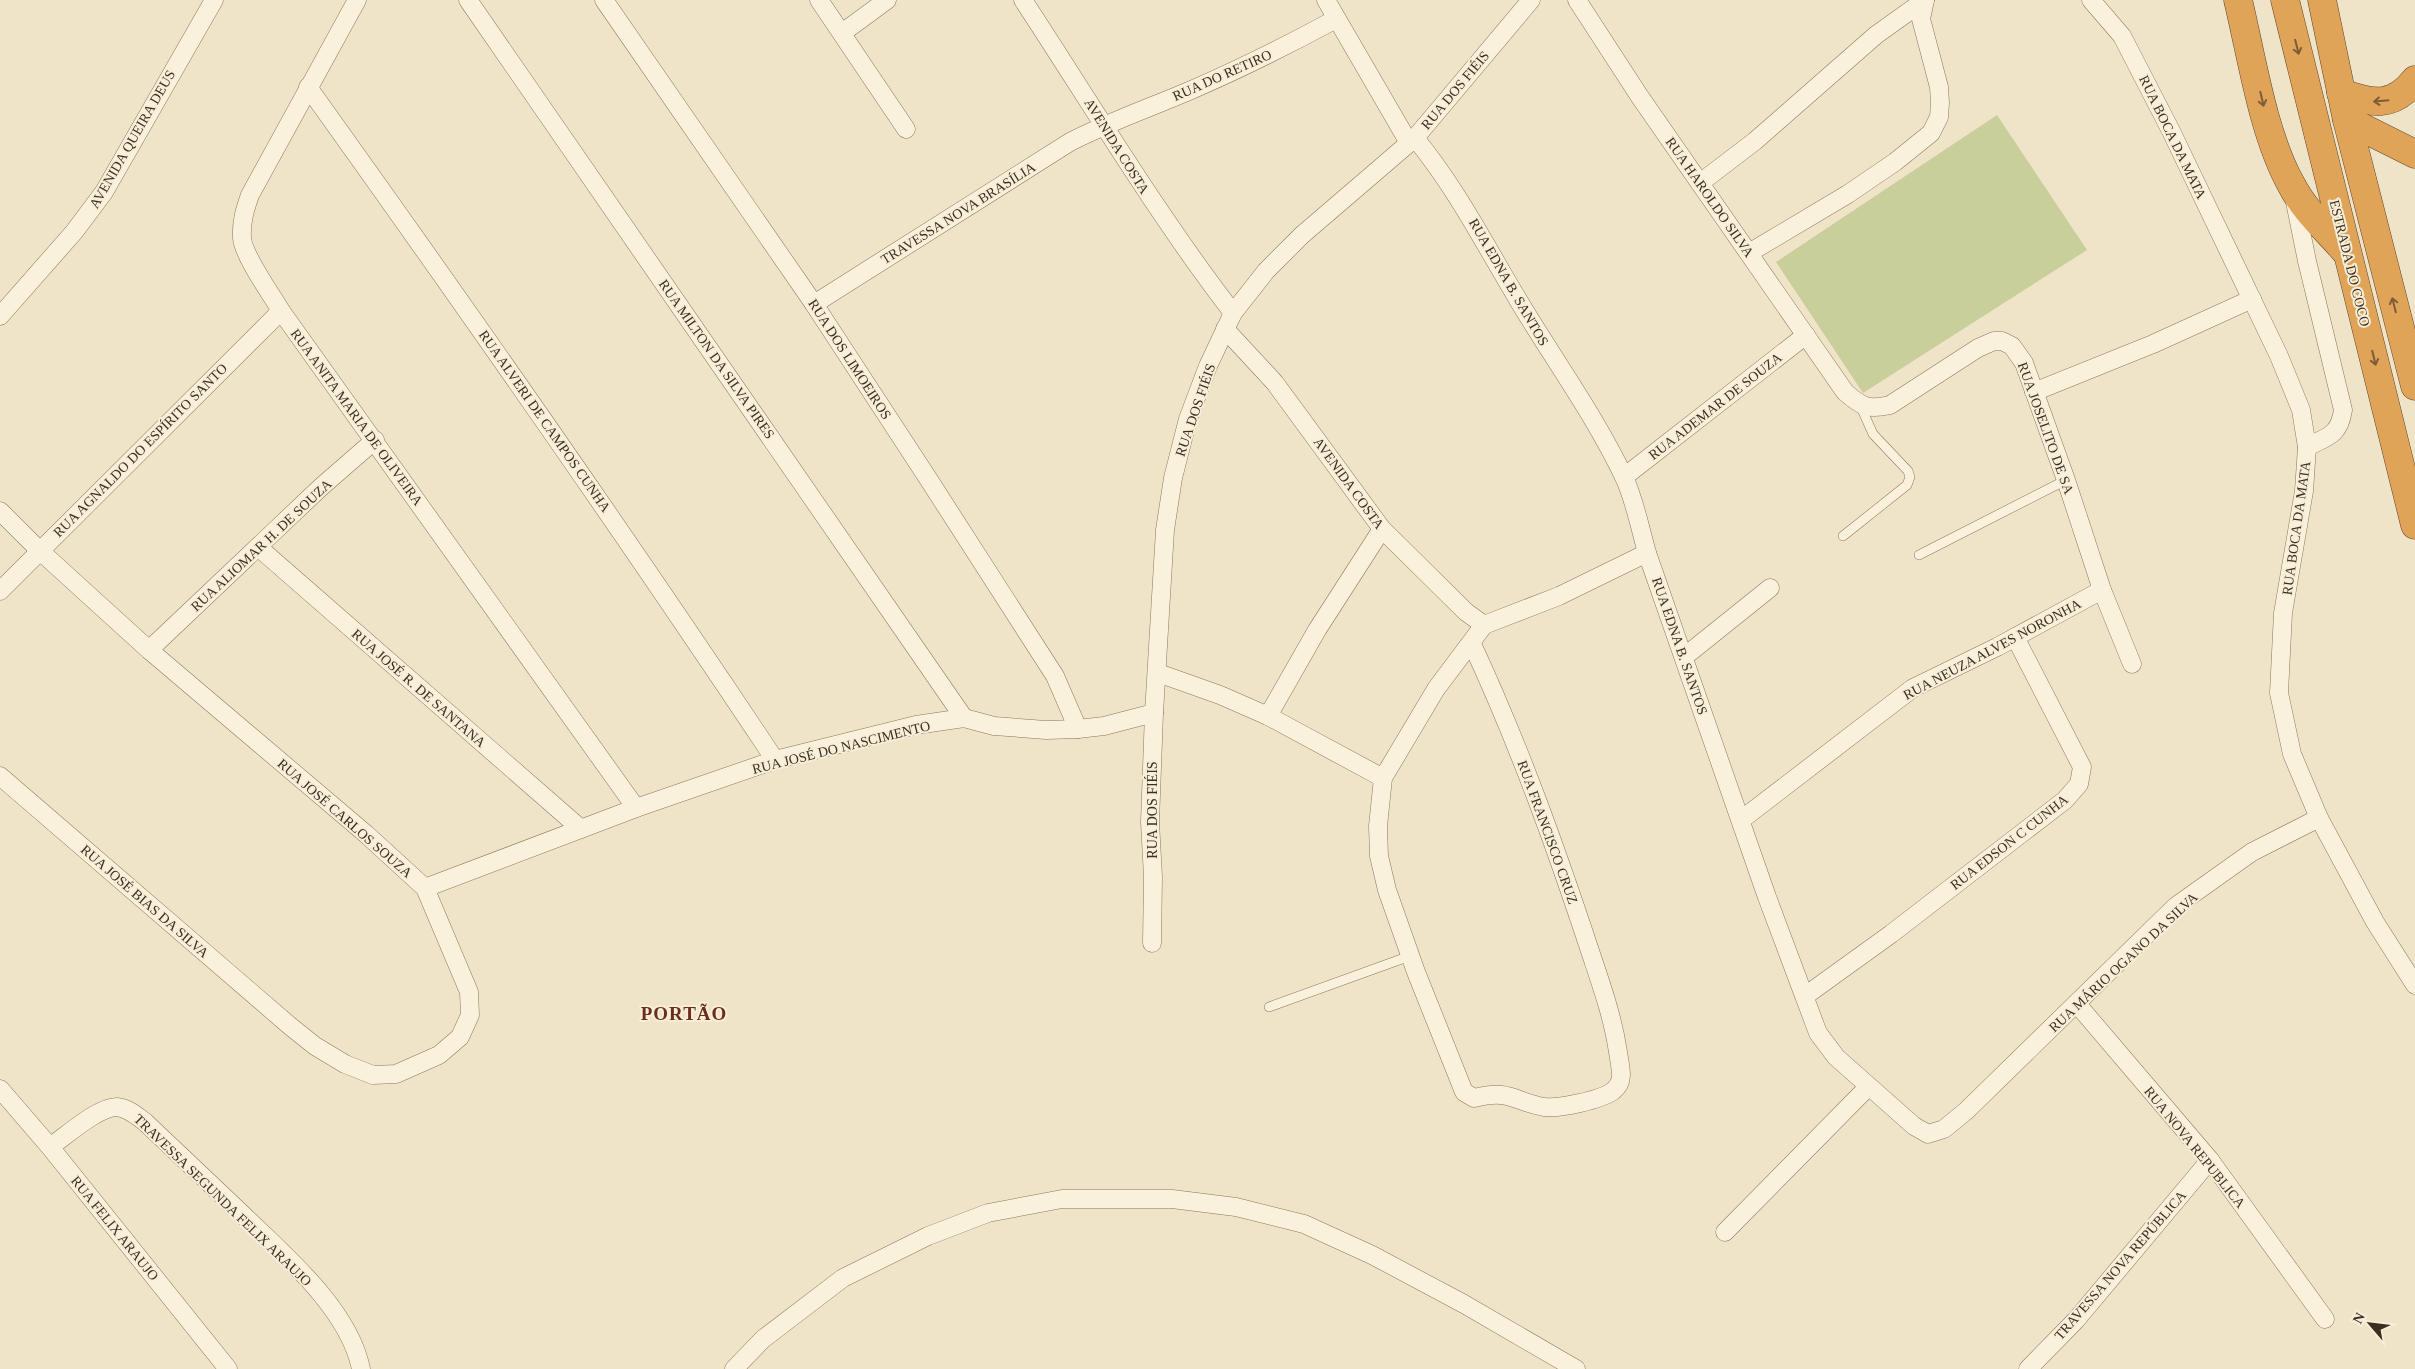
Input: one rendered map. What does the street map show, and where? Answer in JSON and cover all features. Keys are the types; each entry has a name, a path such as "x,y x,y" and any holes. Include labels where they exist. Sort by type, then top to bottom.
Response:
{"highway":[{"path":"2238,0 2278,160 2292,188 2305,206 2348,253"},
{"name":"ESTRADA DO COCO","path":"2285,0 2415,525"},
{"path":"2327,11 2347,120 2415,386"},
{"path":"2341,93 2370,102 2391,100 2404,94 2415,80"},
{"path":"2347,120 2415,154"}],"street":[{"name":"RUA ANITA MARIA DE OLIVEIRA","path":"357,0 250,195 242,220 242,240 281,311 375,440 636,808"},
{"name":"RUA MILTON DA SILVA PIRES","path":"468,0 964,718"},
{"name":"RUA DOS LIMOEIROS","path":"604,0 814,304 1033,639 1055,676 1078,729"},
{"path":"819,0 906,130"},
{"path":"842,34 887,0"},
{"name":"AVENIDA COSTA","path":"1023,0 1159,212 1233,313"},
{"name":"RUA EDNA B. SANTOS","path":"1326,0 1412,140 1459,198 1624,477 1634,504 1647,553 1740,820 1818,1033 1836,1056 1868,1087 1914,1126 1928,1134 1944,1129"},
{"name":"RUA DOS FIÉIS","path":"1152,943 1153,877 1150,822 1164,539 1173,478 1188,419 1208,366 1233,313 1266,271 1302,235 1412,140 1531,0"},
{"name":"RUA HAROLDO SILVA","path":"1577,0 1700,183 1845,392 1860,405"},
{"path":"1700,183 1762,135 1876,35 1925,0"},
{"path":"1749,253 1848,194 1895,162 1931,133 1939,117 1940,103 1938,87 1921,19 1925,0"},
{"name":"RUA BOCA DA MATA","path":"2091,0 2122,36 2252,299 2279,356 2301,410 2307,447 2304,491 2283,613 2279,693 2292,754 2319,818 2375,922 2415,985"},
{"name":"AVENIDA QUEIRA DEUS","path":"0,316 74,232 104,192 211,1"},
{"name":"RUA DO RETIRO","path":"1104,124 1244,67 1336,19"},
{"name":"RUA ALVERI DE CAMPOS CUNHA","path":"308,87 614,520 775,760"},
{"name":"TRAVESSA NOVA BRASÍLIA","path":"814,304 1070,142 1104,124"},
{"path":"2292,188 2307,261 2343,410 2341,423 2335,433 2307,447"},
{"path":"2034,392 2153,344 2252,299"},
{"name":"RUA AGNALDO DO ESPÍRITO SANTO","path":"0,591 39,550 281,311"},
{"name":"AVENIDA COSTA","path":"1225,329 1275,383 1382,529 1460,606 1484,625"},
{"name":"RUA ADEMAR DE SOUZA","path":"1624,477 1806,335"},
{"name":"RUA JOSELITO DE SA","path":"1860,405 1874,408 1890,405 1978,348 1994,341 2002,341 2012,346 2024,363 2066,480 2102,590 2132,664"},
{"name":"RUA ALIOMAR H. DE SOUZA","path":"149,650 375,440"},
{"name":"RUA JOSÉ CARLOS SOUZA","path":"0,511 39,550 149,650 366,834 425,888 469,992 470,1015 460,1037 439,1055 396,1074 373,1075 345,1064 315,1046 290,1026"},
{"path":"1268,716 1344,586 1382,529"},
{"name":"RUA JOSÉ R. DE SANTANA","path":"258,547 581,828"},
{"path":"1410,956 1386,890 1379,856 1378,826 1383,778 1436,689 1472,644 1484,625 1559,596 1647,553"},
{"path":"1684,657 1770,588"},
{"name":"RUA NEUZA ALVES NORONHA","path":"1740,820 1913,688 2015,637 2102,590"},
{"name":"RUA EDSON C CUNHA","path":"1805,996 1954,886 2065,800 2079,784 2082,767 2015,637"},
{"name":"RUA FRANCISCO CRUZ","path":"1410,956 1464,1092 1474,1098 1499,1093 1554,1108 1596,1098 1613,1091 1619,1085 1621,1074 1614,1025 1563,870 1533,786 1500,704 1472,644"},
{"path":"1158,673 1220,695 1268,716 1383,778"},
{"name":"RUA JOSÉ DO NASCIMENTO","path":"425,888 581,828 636,808 683,794 775,760 916,725 964,718 1003,727 1046,730 1078,729 1104,726 1154,713"},
{"name":"RUA JOSÉ BIAS DA SILVA","path":"0,776 290,1026"},
{"name":"RUA MÁRIO OGANO DA SILVA","path":"1944,1129 1966,1112 2183,901 2252,852 2319,818"},
{"name":"RUA NOVA REPUBLICA","path":"2077,1004 2210,1160 2325,1319"},
{"path":"1725,1232 1868,1087"},
{"name":"RUA FELIX ARAUJO","path":"0,1090 50,1147 228,1369"},
{"name":"TRAVESSA SEGUNDA FELIX ARAUJO","path":"50,1147 103,1110 118,1107 129,1110 145,1122 279,1250 321,1295 342,1324 359,1356 361,1369"},
{"name":"TRAVESSA NOVA REPÚBLICA","path":"2028,1369 2076,1320 2210,1160"},
{"path":"734,1369 763,1340 843,1278 928,1236 988,1213 1062,1199 1172,1199 1236,1207 1304,1224 1389,1264 1464,1304 1576,1369"}],"lane":[{"path":"1843,536 1907,486 1910,478 1908,471 1873,434 1860,405"},
{"path":"1919,555 2066,480"},
{"path":"1269,1007 1410,956"}],"green space":[{"path":"1997,115 2087,250 1863,393 1776,262"}],"district":[{"name":"PORTÃO","path":"684,1013"}]}
